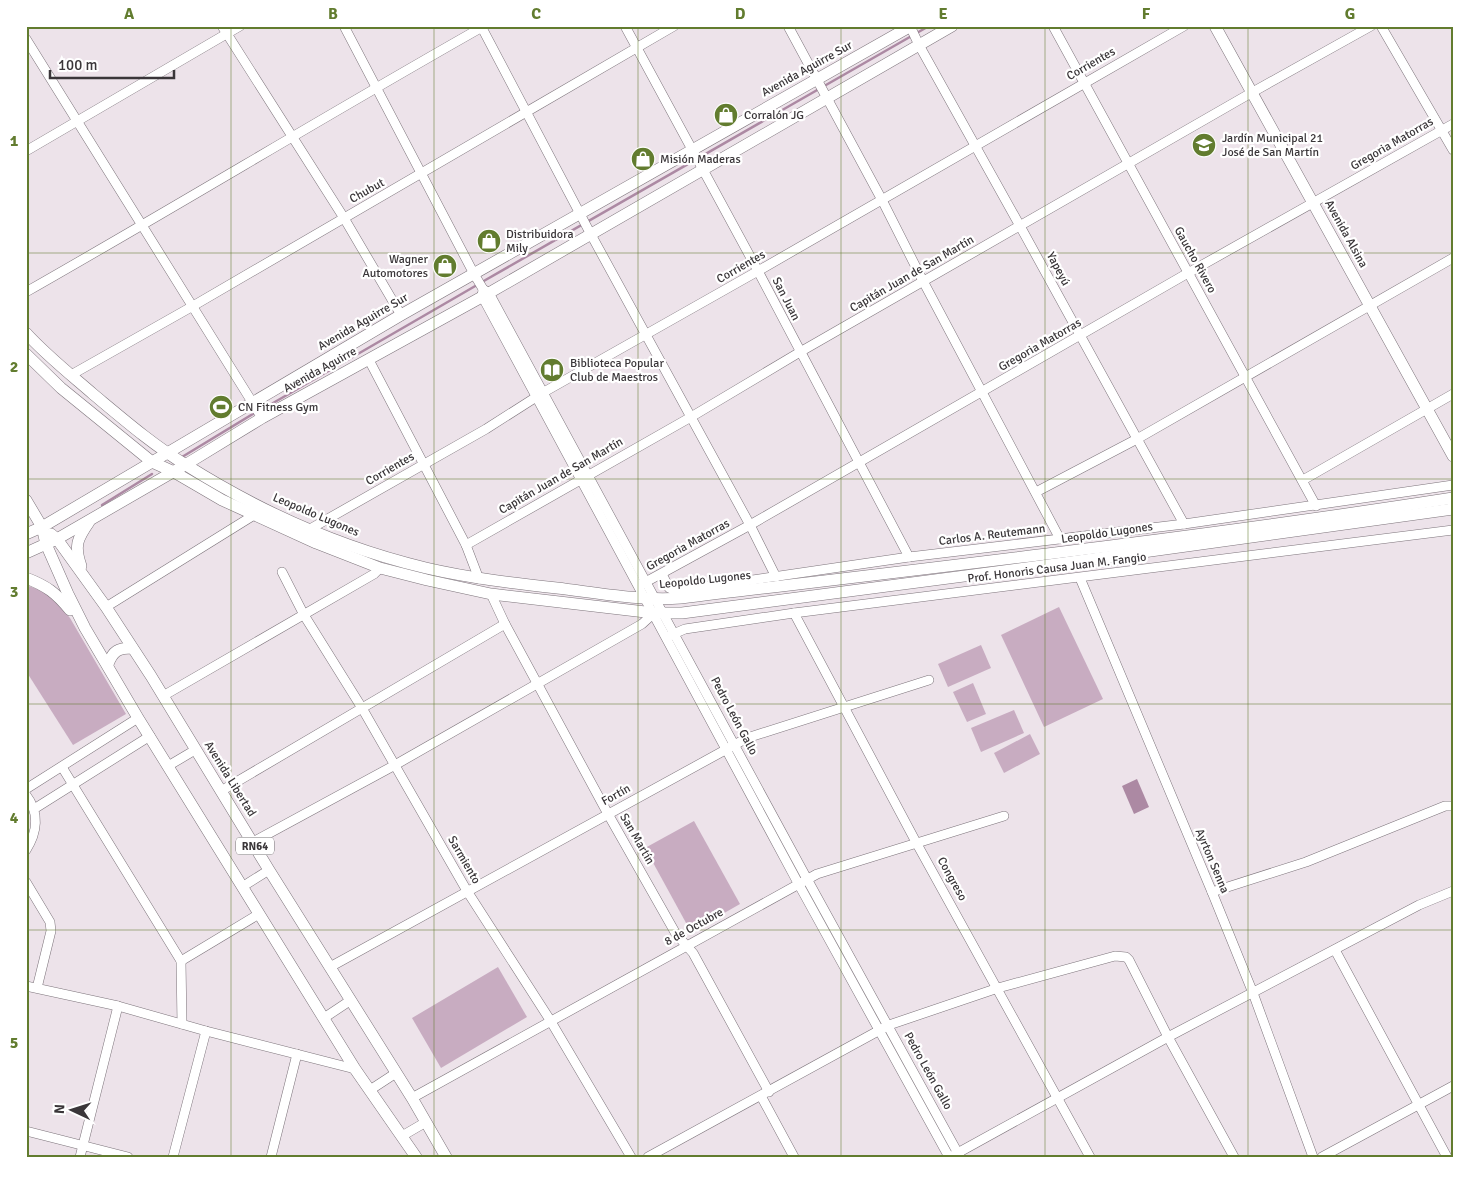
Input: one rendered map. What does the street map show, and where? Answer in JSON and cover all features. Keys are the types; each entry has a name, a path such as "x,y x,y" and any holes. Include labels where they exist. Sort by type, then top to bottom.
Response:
{"main road":[{"name":"Avenida Aguirre Sur","path":"485,293 589,232 819,82 915,36 952,26"},
{"name":"Avenida Alsina","path":"1214,26 1453,456"},
{"name":"Avenida Aguirre Sur","path":"42,526 168,452 258,410 401,315 581,216 826,96 915,36"},
{"name":"Avenida Aguirre","path":"174,472 258,410 369,360 485,293"},
{"name":"Leopoldo Lugones","path":"26,333 38,346 121,418 185,465 231,491 310,529 388,558 425,568 479,579 651,599 681,598 1067,553 1313,520 1453,498"},
{"name":"Leopoldo Lugones","path":"26,354 61,388 152,462 254,516 316,543 380,568 491,594 659,613 682,612 1071,562 1453,509"},
{"path":"26,553 52,541 174,472"},
{"name":"Avenida Libertad","path":"26,500 52,541 85,577 106,607 163,696 269,870 412,1098 446,1157"},
{"path":"85,577 76,548 79,538 91,519"},
{"path":"26,534 42,526"},
{"name":"Avenida Libertad","path":"52,541 68,594 85,628 108,664 138,718 355,1069 416,1157"},
{"path":"26,578 44,585 57,594 85,628"},
{"path":"108,664 116,650 132,648"}],"street":[{"path":"26,151 225,30 240,26"},
{"name":"Pedro León Gallo","path":"344,26 475,275 731,746 879,1030 955,1156"},
{"name":"San Juan","path":"625,26 758,271 909,557"},
{"name":"Chubut","path":"71,375 422,174 674,26"},
{"path":"788,26 882,200 1060,539"},
{"name":"Gaucho Rivero","path":"1053,26 1316,506"},
{"name":"Corrientes","path":"310,529 486,429 540,394 1184,26"},
{"name":"Capitán Juan de San Martín","path":"466,544 691,417 800,352 1251,92 1371,26"},
{"path":"1381,26 1453,150"},
{"path":"26,292 143,226 291,136 482,27 589,232 750,525 776,577"},
{"path":"225,30 344,218 401,315"},
{"name":"Yapeyú","path":"915,36 1184,524"},
{"path":"26,40 258,410"},
{"name":"Gregoria Matorras","path":"643,584 750,525 1188,273 1453,124"},
{"path":"1036,492 1137,439 1453,258"},
{"path":"369,360 466,544 479,579"},
{"path":"1303,480 1453,394"},
{"name":"Carlos A. Reutemann","path":"662,574 669,588 678,591 909,557 1184,524 1453,485"},
{"path":"106,607 254,516"},
{"name":"Prof. Honoris Causa Juan M. Fangio","path":"670,635 684,629 794,613 1453,530"},
{"path":"163,696 374,574 380,568"},
{"name":"Sarmiento","path":"282,572 304,615 362,708 467,891 550,1020 631,1157"},
{"name":"Ayrton Senna","path":"1080,578 1212,892 1313,1157"},
{"name":"San Martín","path":"491,594 504,624 608,814 676,934 693,953 765,1094 794,1157"},
{"path":"252,842 395,765 659,613"},
{"name":"Congreso","path":"794,613 917,844 1090,1157"},
{"path":"221,791 504,624"},
{"name":"Fortín","path":"330,967 756,734 929,680"},
{"path":"26,789 138,718"},
{"path":"34,808 150,736"},
{"path":"168,766 195,750"},
{"path":"62,767 181,961 182,1024"},
{"path":"26,795 34,808 36,824 33,838 26,850"},
{"path":"1212,892 1298,865 1445,806 1453,806"},
{"name":"8 de Octubre","path":"412,1098 802,881 827,870 1004,816"},
{"path":"242,887 269,870"},
{"name":"Pedro León Gallo","path":"802,881 888,1025 955,1156"},
{"path":"26,882 50,922 51,931 37,988"},
{"path":"955,1156 1168,1037 1418,905 1453,891"},
{"path":"181,961 259,914"},
{"path":"1335,950 1447,1157"},
{"path":"648,1157 888,1025 998,988 1115,956 1126,957 1129,960 1168,1037 1234,1157"},
{"path":"26,987 118,1006 206,1031 355,1069"},
{"path":"324,1018 351,1000"},
{"path":"80,1157 118,1006"},
{"path":"173,1157 206,1031"},
{"path":"271,1157 297,1054"},
{"path":"370,1090 396,1073"},
{"path":"1322,1157 1453,1086"},
{"path":"402,1136 426,1122"},
{"path":"26,1131 128,1157"}],"shaded area":[{"path":"26,585 48,593 70,618 126,714 73,745 26,671"},
{"path":"1059,607 1103,699 1044,727 1001,635"},
{"path":"981,645 991,668 948,687 938,664"},
{"path":"973,683 986,714 967,722 953,692"},
{"path":"1014,710 1024,733 981,752 971,728"},
{"path":"1030,734 1040,754 1004,773 994,753"},
{"path":"1137,779 1149,807 1134,814 1122,786"},
{"path":"694,821 740,904 691,932 645,848"},
{"path":"498,967 527,1017 441,1068 412,1018"}],"waterway":[{"path":"482,282 929,26"},
{"path":"261,410 477,285"},
{"path":"182,457 256,412"},
{"path":"102,505 152,474"}],"place":[{"name":"Corralón JG","path":"726,115"},
{"name":"Jardín Municipal 21 José de San Martín","path":"1204,145"},
{"name":"Misión Maderas","path":"643,159"},
{"name":"Distribuidora Mily","path":"489,241"},
{"name":"Wagner Automotores","path":"445,266"},
{"name":"Biblioteca Popular Club de Maestros","path":"552,370"},
{"name":"CN Fitness Gym","path":"221,407"}]}
